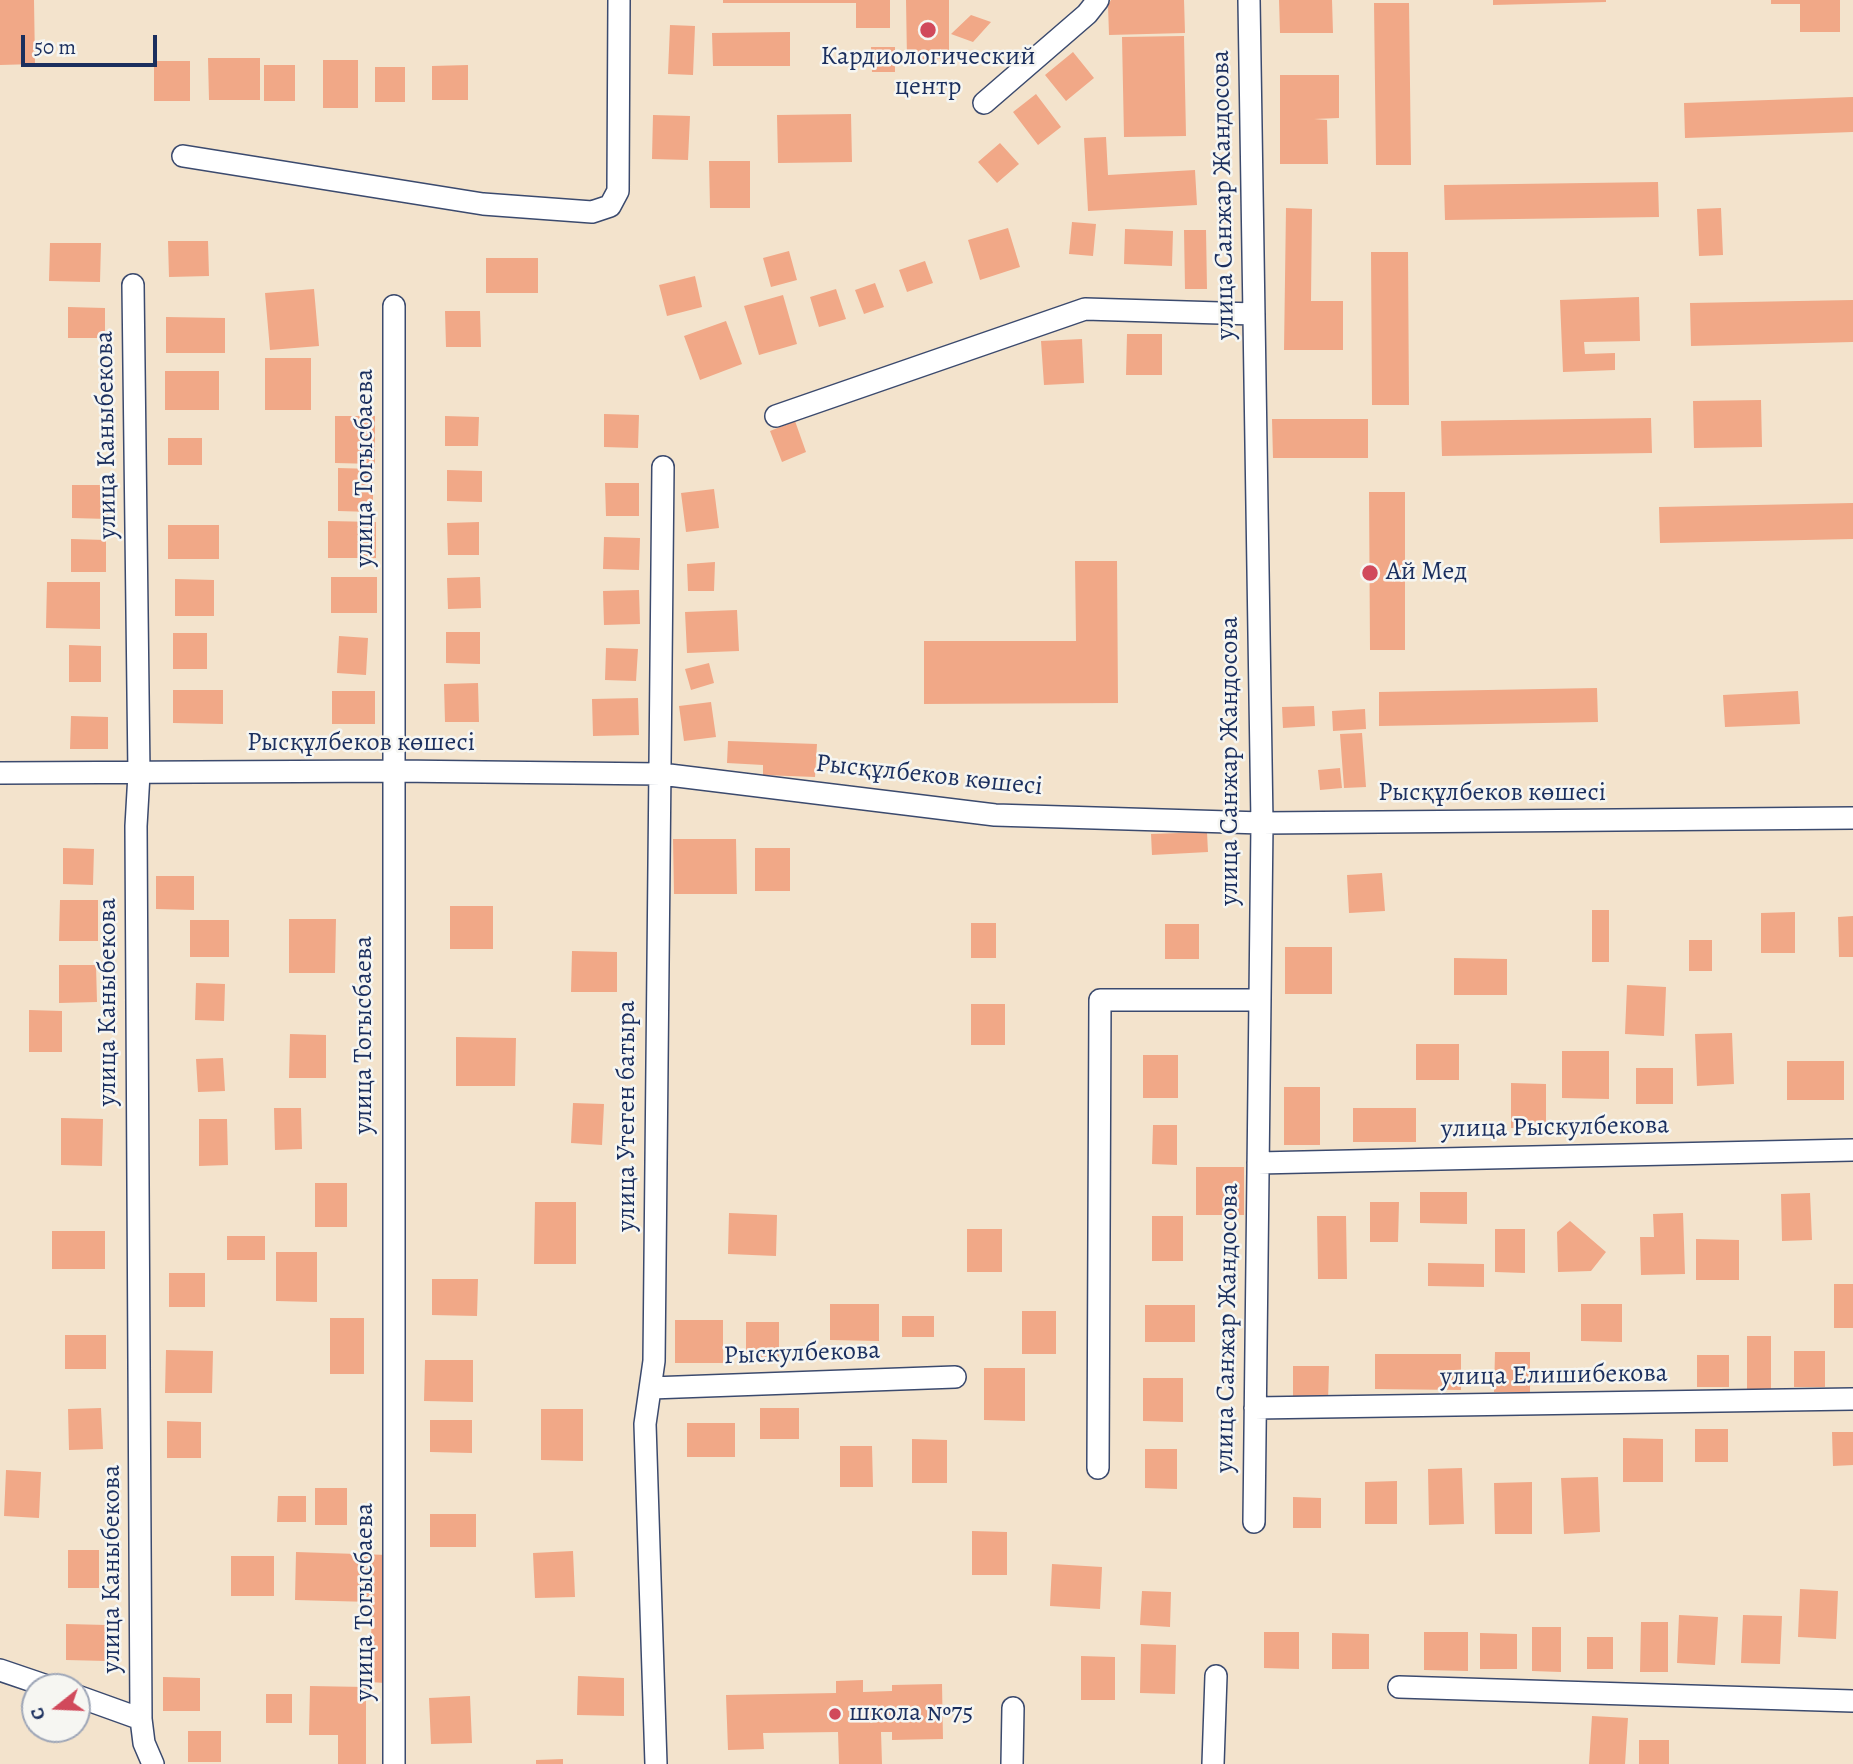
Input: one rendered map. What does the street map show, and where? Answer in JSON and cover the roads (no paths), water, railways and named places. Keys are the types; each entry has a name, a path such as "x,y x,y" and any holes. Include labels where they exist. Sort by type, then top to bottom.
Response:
{"street":[{"path":"183,156 484,204 592,212 610,206 618,191 619,0"},
{"path":"984,103 1087,14 1098,0"},
{"name":"улица Санжар Жандосова","path":"1249,0 1262,823 1254,1522"},
{"name":"улица Каныбекова","path":"133,285 139,774 136,840 141,1719 144,1744 153,1764"},
{"name":"улица Тогысбаева","path":"394,306 394,1764"},
{"path":"776,416 1085,309 1254,314"},
{"name":"улица Утеген батыра","path":"656,1764 645,1424 654,1360 663,467"},
{"name":"Рысқұлбеков көшесі","path":"0,773 395,771 661,774 995,815 1262,823 1853,818"},
{"path":"1098,1468 1100,1000 1260,1000"},
{"name":"улица Рыскулбекова","path":"1258,1163 1853,1150"},
{"name":"Рыскулбекова","path":"650,1388 955,1377"},
{"name":"улица Елишибекова","path":"1255,1408 1853,1399"},
{"path":"0,1670 21,1677"},
{"path":"1213,1764 1216,1676"},
{"path":"1399,1687 1853,1701"},
{"path":"91,1701 141,1719"},
{"path":"1012,1764 1013,1708"}],"place":[{"name":"Кардиологический центр","path":"928,30"},
{"name":"Ай Мед","path":"1370,573"},
{"name":"школа №75","path":"835,1714"}]}
